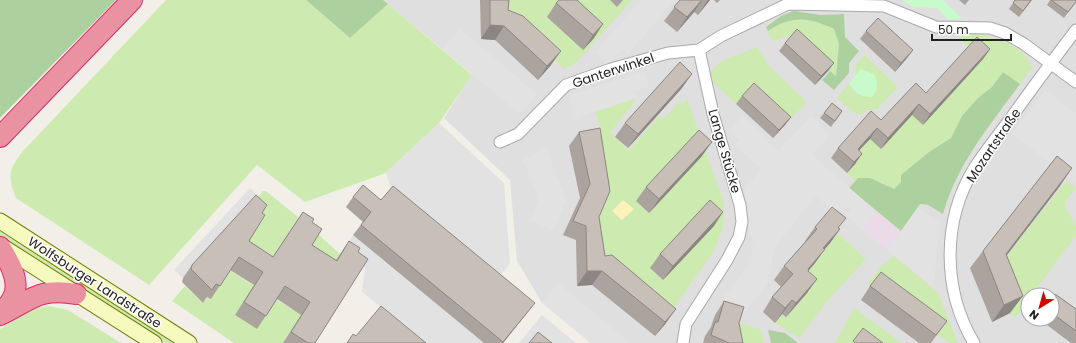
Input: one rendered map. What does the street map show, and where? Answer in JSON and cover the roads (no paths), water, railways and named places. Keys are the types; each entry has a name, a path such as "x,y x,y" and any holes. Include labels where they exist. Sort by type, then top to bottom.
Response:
{"highway":[{"path":"0,137 132,0"},
{"path":"0,246 11,265 15,285 14,295 0,315"},
{"path":"0,315 37,294 64,292 76,294"}],"main road":[{"name":"Wolfsburger Landstraße","path":"0,221 189,343"},
{"name":"Wolfsburger Landstraße","path":"0,246 154,343"}],"street":[{"path":"699,50 721,36 788,2 884,6 936,27 990,28 1005,33 1024,44 1076,82"},
{"name":"Mozartstraße","path":"974,343 966,330 954,300 951,280 950,246 953,224 960,197 974,167 1076,30"},
{"name":"Ganterwinkel","path":"500,142 518,134 566,85 611,69 668,53 699,50"},
{"name":"Lange Stücke","path":"683,343 686,324 727,260 739,237 742,222 740,205 713,114 699,50"}]}
